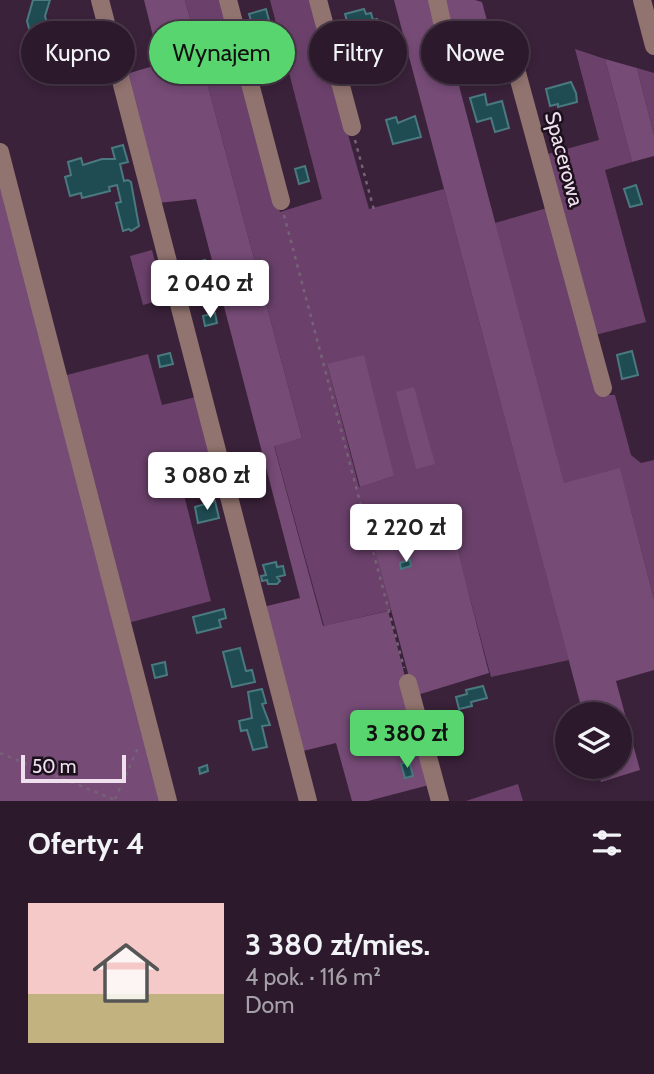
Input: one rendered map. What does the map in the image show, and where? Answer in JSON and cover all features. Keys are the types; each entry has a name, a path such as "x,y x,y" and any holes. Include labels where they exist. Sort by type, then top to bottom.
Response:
{"street":[{"path":"100,0 307,801"},
{"path":"228,0 281,201"},
{"path":"318,0 352,127"},
{"name":"Spacerowa","path":"437,0 455,57 465,62 513,58 603,388"},
{"path":"642,0 654,46"},
{"path":"0,152 168,801"},
{"path":"408,683 440,801"}],"path":[{"path":"352,127 374,210"},
{"path":"281,201 408,683"},
{"path":"0,753 115,801 138,747 151,737"}],"shaded area":[{"path":"144,0 185,0 191,21 149,21"},
{"path":"185,0 225,0 230,21 191,21"},
{"path":"270,0 310,0 316,21 309,21 309,84 334,84 369,209 444,189 569,660 491,677 448,516 373,538 391,610 324,626 274,445 302,438 207,84 247,84 280,212 322,199 292,84 295,84 295,21 275,21","holes":["327,364 394,476 359,487"]},
{"path":"394,0 433,0 439,21 421,21 421,84 459,84 564,483 620,468 654,599 654,670 616,681 622,702 580,702 407,49 407,21 400,21"},
{"path":"442,0 482,2 487,21 447,21"},
{"path":"575,49 605,59 632,162 605,170 646,322 595,335 548,154 599,140"},
{"path":"605,59 637,68 654,135 654,156 632,162"},
{"path":"149,67 149,84 207,84 302,438 274,446 323,626 388,611 433,784 368,801 352,801 336,743 299,752 263,607 300,598 196,199 158,203 125,84 135,84 135,71"},
{"path":"637,68 654,73 654,135"},
{"path":"0,180 163,801 0,801"},
{"path":"547,208 601,395 615,395 631,455 641,463 654,460 654,599 620,469 564,484 495,223"},
{"path":"152,250 165,299 143,305 130,256"},
{"path":"148,354 162,405 200,396 223,485 184,495 211,601 128,623 63,376"},
{"path":"364,355 394,476 360,487 327,364"},
{"path":"414,387 435,464 416,469 396,392"},
{"path":"449,516 489,673 414,696 372,538"},
{"path":"632,740 640,770 632,772"},
{"path":"518,784 523,801 466,801"}],"building":[{"path":"33,0 50,0 45,16 46,21 27,21"},
{"path":"266,9 269,20 251,21 249,14"},
{"path":"364,9 366,14 371,13 373,20 377,21 347,21 345,14"},
{"path":"571,82 577,102 558,107 558,104 550,106 546,89"},
{"path":"485,94 487,105 502,101 509,128 495,132 491,118 477,122 470,98"},
{"path":"415,116 421,137 393,144 386,120 396,117 398,123"},
{"path":"123,145 128,162 120,164 124,181 131,182 139,226 131,231 123,231 116,203 121,202 117,185 109,187 110,191 82,198 81,193 70,196 65,177 71,175 68,162 81,158 83,165 102,159 115,159 112,148"},
{"path":"305,166 309,181 299,184 295,169"},
{"path":"636,185 642,204 630,207 624,189"},
{"path":"205,260 208,273 193,277 190,264"},
{"path":"215,313 217,323 205,326 203,316"},
{"path":"632,351 638,375 622,379 617,355"},
{"path":"170,353 173,364 160,367 158,356"},
{"path":"256,455 261,476 246,480 241,462 253,459 252,456"},
{"path":"215,501 219,518 198,523 195,507"},
{"path":"410,560 411,566 401,569 400,563"},
{"path":"276,562 277,567 283,566 285,575 277,577 280,581 277,584 262,581 261,576 266,575 263,565"},
{"path":"224,609 226,618 219,620 221,627 197,633 193,617"},
{"path":"240,648 246,671 252,670 255,682 232,687 223,652"},
{"path":"165,662 167,675 155,678 152,665"},
{"path":"483,686 487,698 471,702 472,706 459,709 456,697 467,694 466,690"},
{"path":"262,689 266,703 262,704 270,725 262,726 267,747 253,750 247,730 241,731 239,721 252,718 248,692"},
{"path":"409,761 413,776 405,778 401,764"},
{"path":"207,765 208,771 200,774 199,768"}]}
